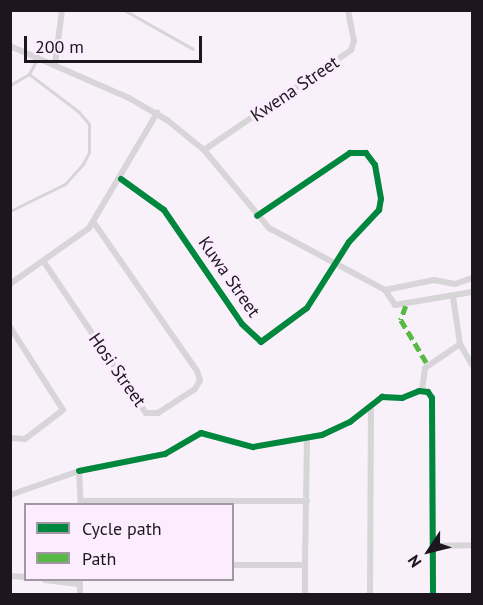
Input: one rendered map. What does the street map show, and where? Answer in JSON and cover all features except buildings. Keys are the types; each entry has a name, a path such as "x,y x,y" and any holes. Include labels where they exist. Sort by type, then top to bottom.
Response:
{"street":[{"path":"55,64 62,10"},
{"name":"Kwena Street","path":"204,150 351,51 354,41 348,10"},
{"path":"10,46 55,64 157,113 204,150 257,216 278,234 385,290 398,307 472,292"},
{"path":"10,284 44,262 94,223 157,113"},
{"path":"257,216 350,153 366,153 377,170 381,206 353,237 335,265"},
{"name":"Kuwa Street","path":"121,179 164,210 259,342 307,308 335,265"},
{"name":"Hosi Street","path":"44,262 146,413 158,413 195,389 200,380 197,371 94,223"},
{"path":"385,290 434,280 455,284 472,278"},
{"path":"455,296 460,344 472,365"},
{"path":"10,327 63,410 25,439 10,438"},
{"path":"422,390 425,368 460,344"},
{"path":"10,495 78,471 165,454 201,433 253,447 307,438 338,429 371,408 382,397 409,397 422,390"},
{"path":"422,390 432,398 433,594"},
{"path":"370,594 371,408"},
{"path":"305,594 307,438"},
{"path":"78,471 81,503 307,501"},
{"path":"433,546 472,545"},
{"path":"234,565 306,565"},
{"path":"80,582 80,594"}],"lane":[{"path":"124,10 193,49"},
{"path":"10,85 29,74 38,57"},
{"path":"10,211 65,184 84,164 89,152 88,124 29,74"}],"marked path":[{"path":"406,306 401,320 428,365"}],"cycle path":[{"path":"121,179 164,210 242,324 261,342 307,308 349,242 379,210 381,199 375,165 366,153 350,153 257,216"},
{"path":"79,471 165,454 201,433 253,447 322,435 350,422 382,397 402,398 419,391 428,392 432,398 433,594"}]}
